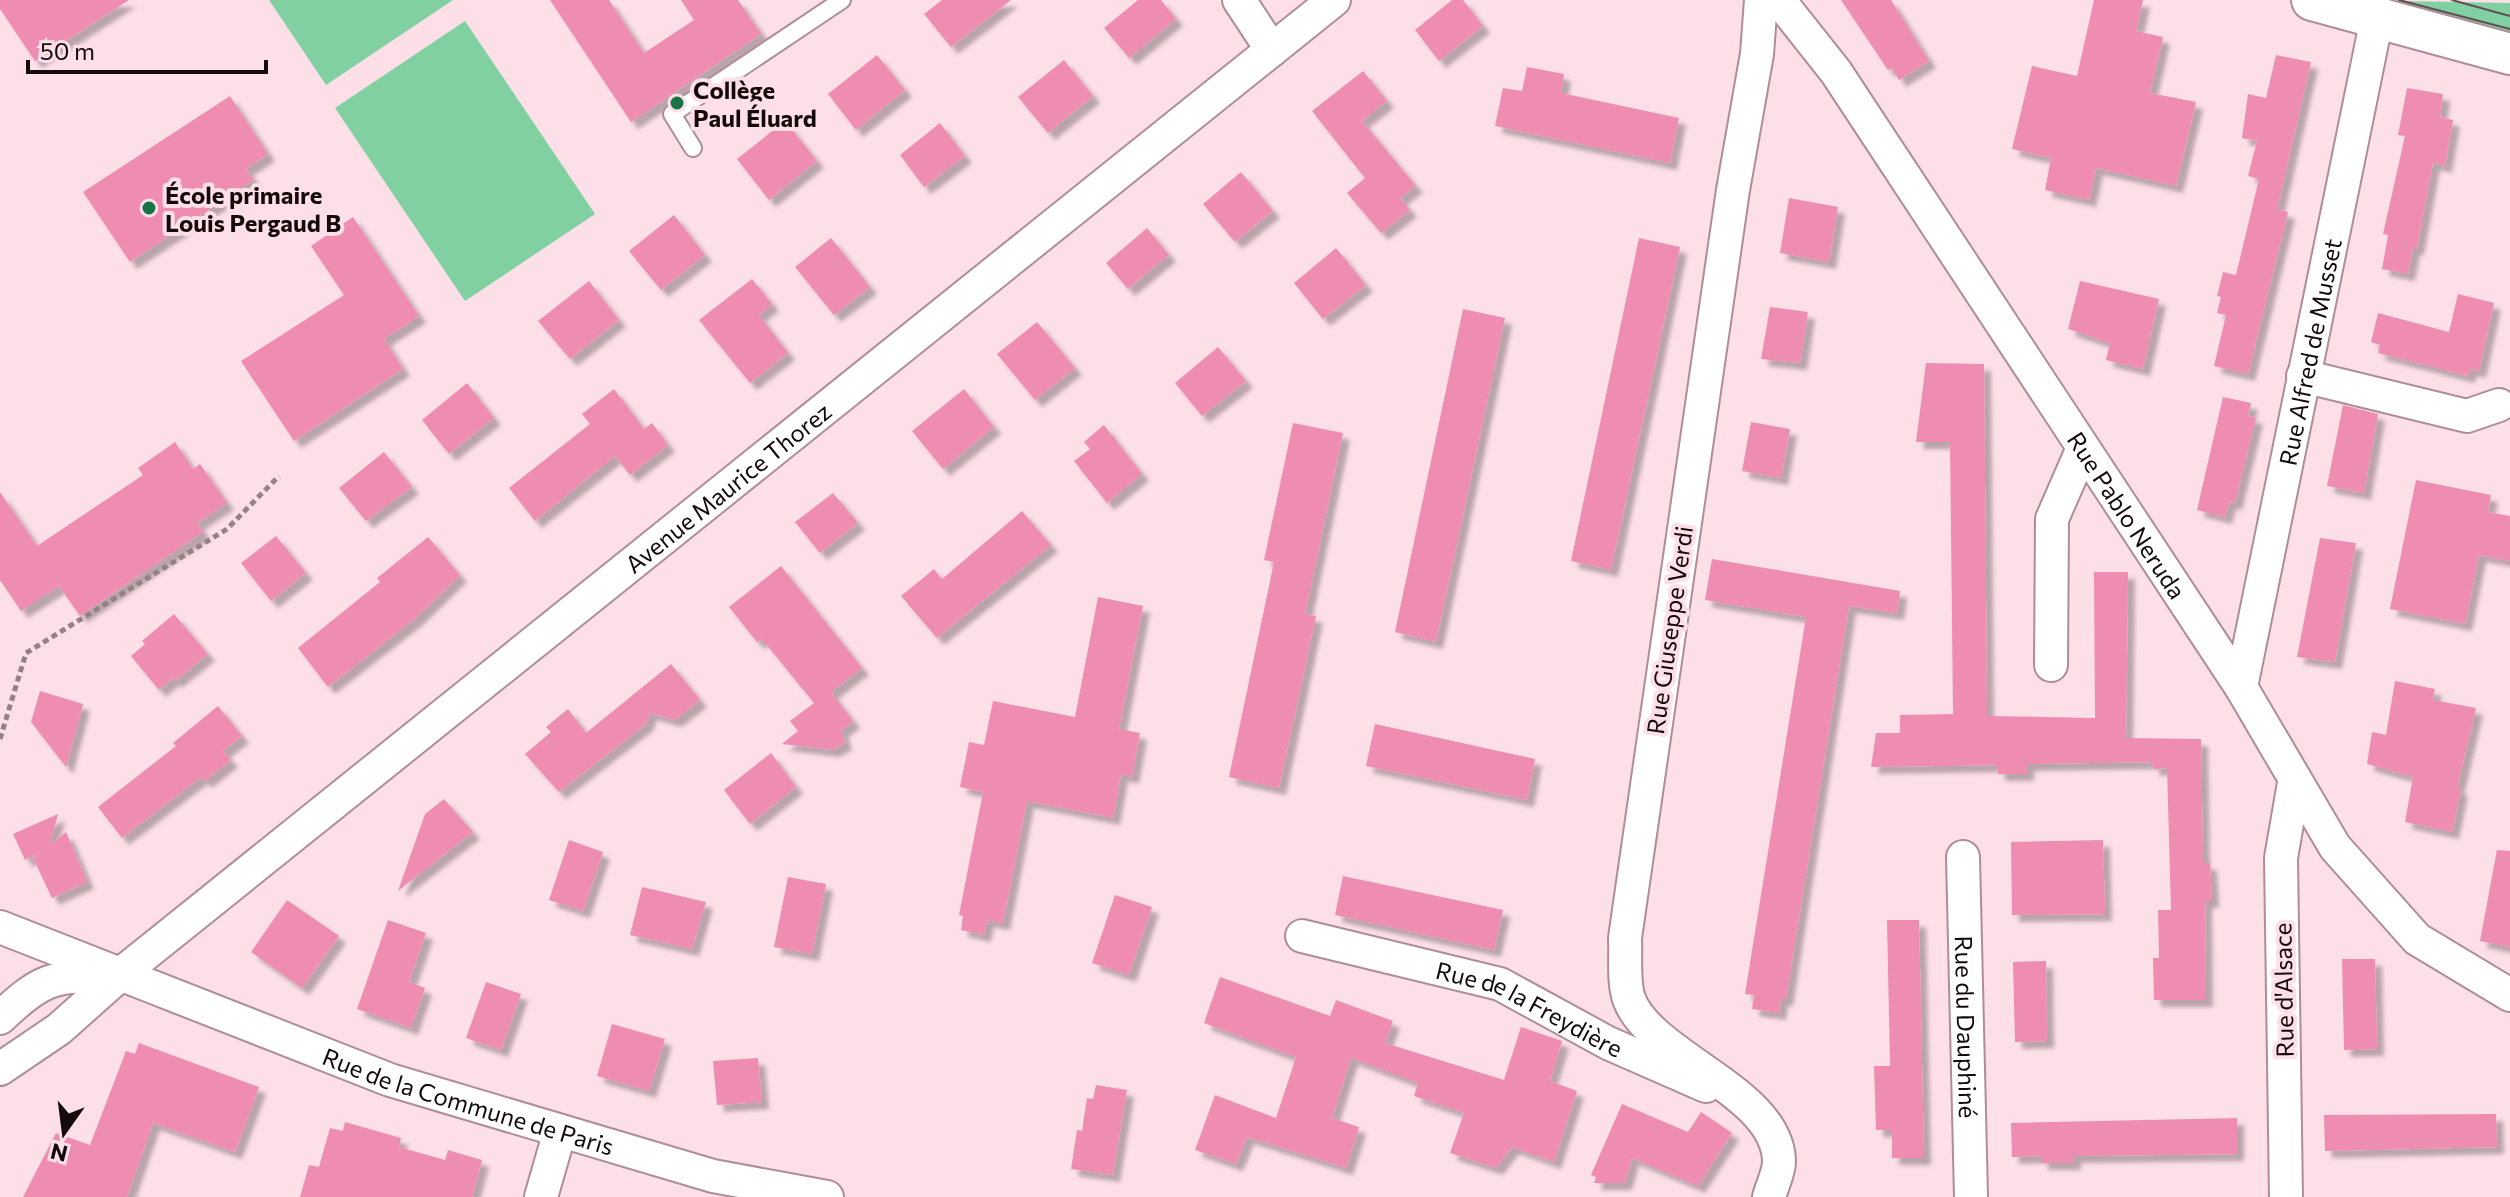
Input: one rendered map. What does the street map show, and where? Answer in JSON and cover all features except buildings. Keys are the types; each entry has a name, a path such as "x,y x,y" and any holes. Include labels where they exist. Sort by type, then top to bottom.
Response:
{"street":[{"path":"1239,0 1272,50"},
{"name":"Avenue Maurice Thorez","path":"0,1069 59,1029 122,973 1334,0"},
{"name":"Rue Giuseppe Verdi","path":"1761,0 1757,54 1733,190 1625,938 1628,998 1641,1021 1749,1105 1768,1130 1779,1161 1769,1197"},
{"name":"Rue Pablo Neruda","path":"1779,0 1836,72 2241,687 2294,783 2335,847 2417,939 2510,995"},
{"path":"2312,0 2510,54"},
{"name":"Rue Alfred de Musset","path":"2241,687 2377,18"},
{"path":"2303,376 2467,416 2499,405"},
{"path":"2051,665 2052,519 2083,448"},
{"name":"Rue d'Alsace","path":"2286,1197 2281,858 2294,783"},
{"name":"Rue du Dauphiné","path":"1963,857 1971,1197"},
{"name":"Rue de la Commune de Paris","path":"0,927 390,1080 713,1176 827,1197"},
{"name":"Rue de la Freydière","path":"1302,936 1500,984 1608,1043 1749,1105"},
{"path":"0,1018 24,995 53,978 122,973"},
{"path":"541,1197 560,1131"}],"lane":[{"path":"693,148 672,114 842,0"}],"path":[{"path":"0,739 26,653 227,529 279,476"}],"green space":[{"path":"269,0 453,0 326,85"},
{"path":"2346,0 2510,3 2510,43"},
{"path":"465,21 595,214 465,301 335,108"}],"tram line":[{"path":"2399,0 2510,29"},
{"path":"2452,0 2510,16"}],"place":[{"name":"Collège Paul Éluard","path":"677,103"},
{"name":"École primaire Louis Pergaud B","path":"149,208"}]}
